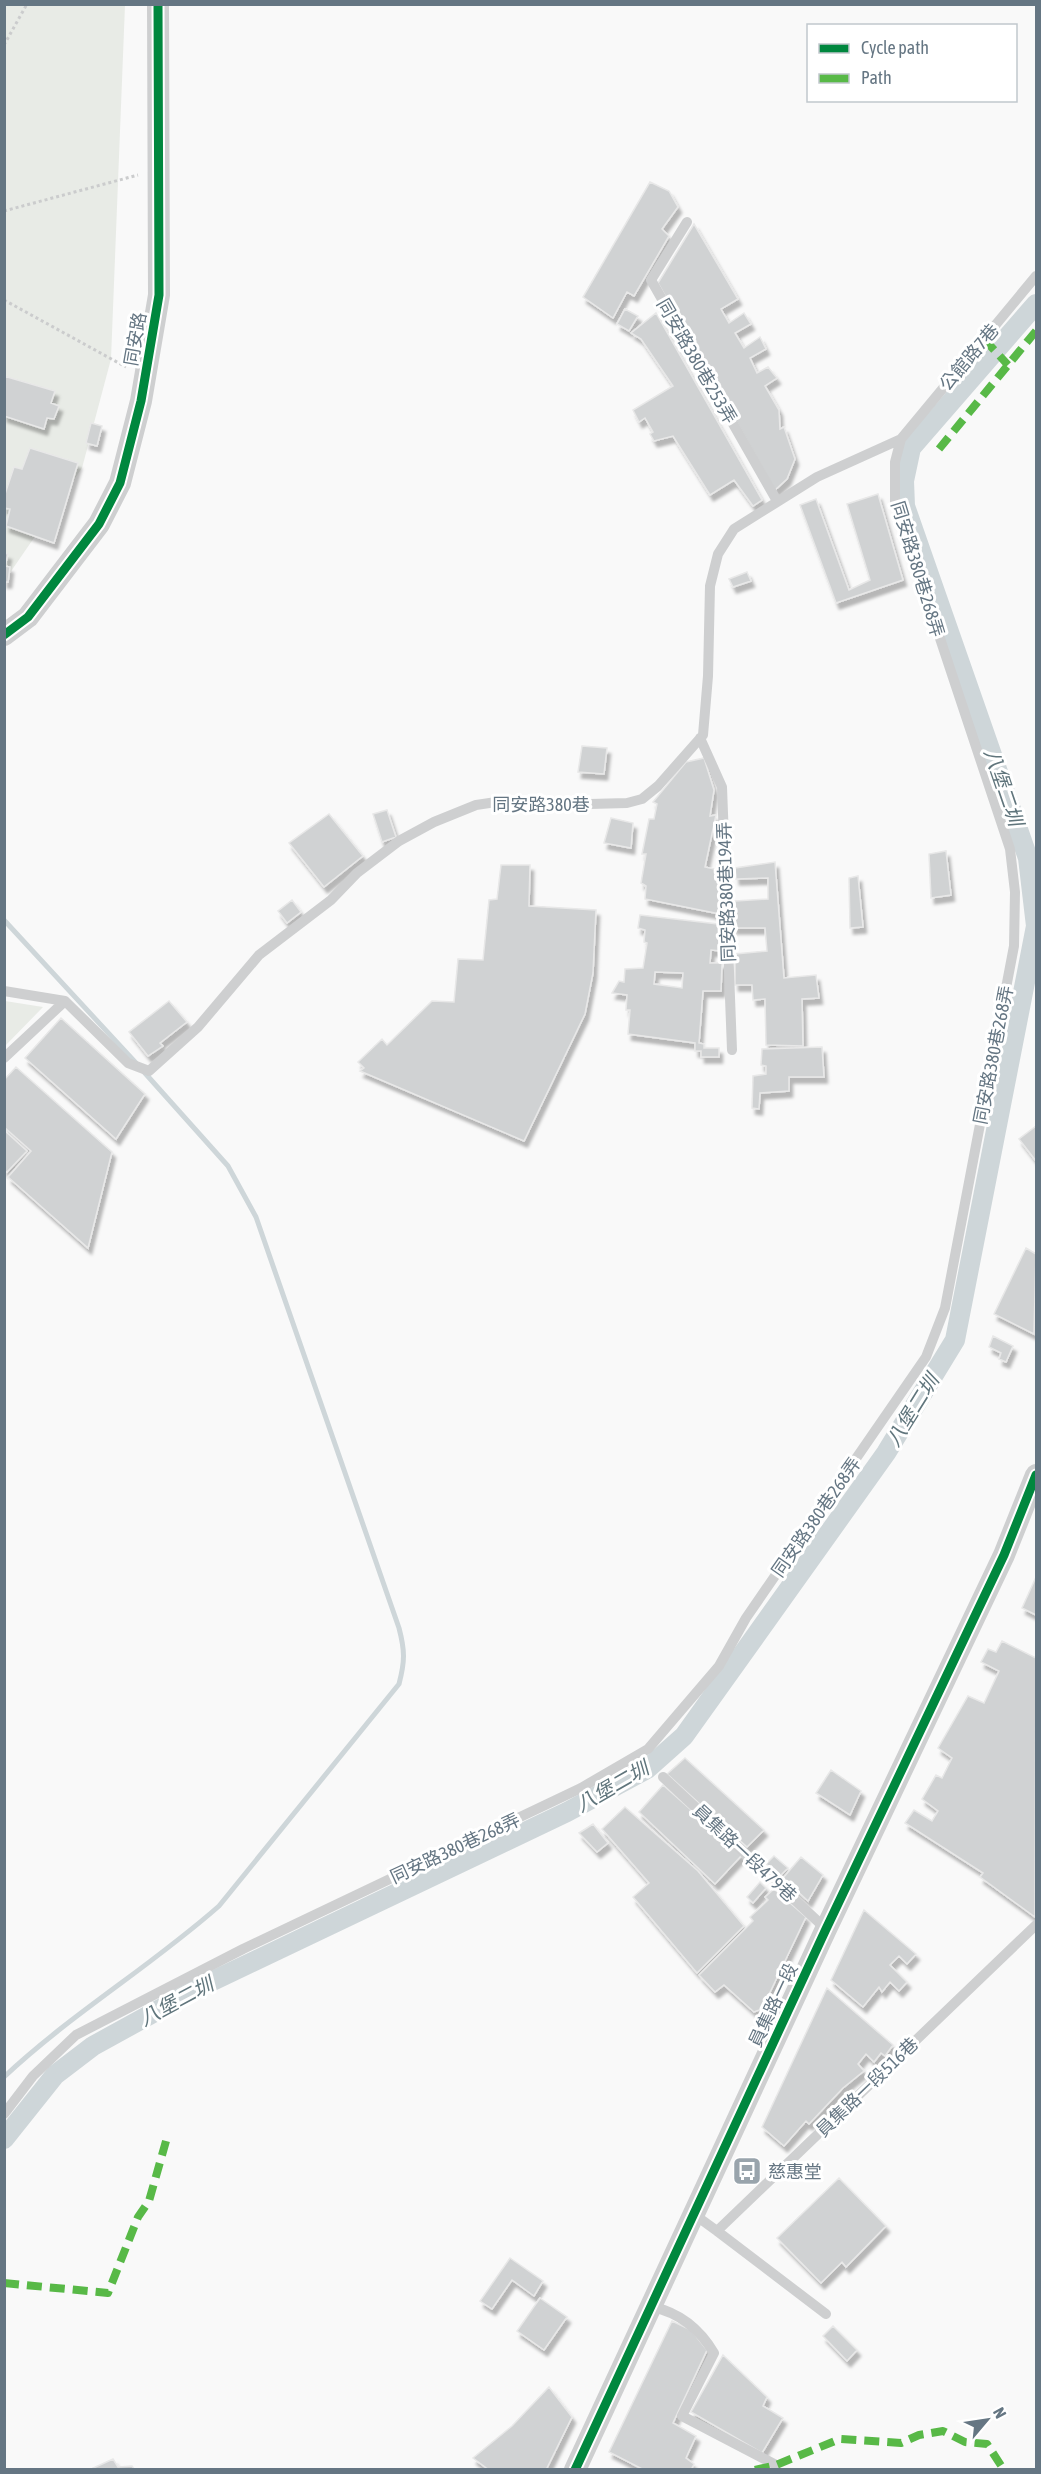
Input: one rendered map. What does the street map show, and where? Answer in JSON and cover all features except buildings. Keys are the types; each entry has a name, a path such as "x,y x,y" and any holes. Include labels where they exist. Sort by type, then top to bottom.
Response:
{"street":[{"name":"同安路","path":"4,635 28,617 99,524 120,483 145,378 159,295 158,4"},
{"name":"員集路一段","path":"575,2469 826,1929 1004,1556 1036,1475"},
{"name":"員集路一段","path":"1004,1556 1036,1501"}],"lane":[{"name":"同安路380巷253弄","path":"687,222 651,280 777,501"},
{"name":"公館路7巷","path":"901,439 1036,276"},
{"path":"700,738 703,735 708,676 710,586 718,554 734,530 817,477 901,439"},
{"name":"同安路380巷268弄","path":"4,2114 33,2076 76,2035 243,1949 581,1788 648,1749 719,1666 746,1618 926,1357 945,1308 1010,969 1014,946 1015,892 1010,849 895,503 895,462 901,439"},
{"name":"同安路380巷","path":"65,1001 128,1063 149,1071 198,1027 259,956 331,900 357,873 399,840 434,822 476,806 510,801 590,804 627,803 642,799 658,786 700,738"},
{"name":"同安路380巷194弄","path":"700,738 722,787 732,1050"},
{"path":"4,991 65,1001"},
{"path":"4,1058 65,1001"},
{"name":"員集路一段479巷","path":"663,1777 826,1929"},
{"name":"員集路一段516巷","path":"717,2231 1036,1925"},
{"path":"694,2215 826,2314"},
{"path":"652,2307 674,2312 704,2336 714,2353 682,2416 776,2465"}],"path":[{"path":"4,45 27,4"},
{"path":"4,211 160,169"},
{"path":"4,300 145,378"}],"shaded area":[{"path":"5,5 125,5 111,359 82,468 5,580"},
{"path":"4,1001 43,1007 5,1046"}],"waterway":[{"name":"八堡二圳","path":"4,2139 55,2075 93,2046 202,1986 567,1812 647,1769 684,1736 886,1453 955,1340 1036,926 1028,858 905,506 904,481 911,448 1036,304"},
{"path":"4,920 136,1063"},
{"path":"4,2077 56,2032 166,1950 219,1906 399,1684 404,1656 399,1628 256,1217 228,1166 144,1072"}],"marked path":[{"path":"939,449 1036,331"},
{"path":"984,339 1008,365"},
{"path":"4,2283 108,2293 138,2217 149,2201 168,2134"},
{"path":"755,2470 776,2465 840,2439 901,2443 919,2435 943,2431 965,2442 987,2444 1004,2470"}],"cycle path":[{"path":"4,635 28,617 99,524 120,483 141,401 159,295 158,4"},
{"path":"575,2470 826,1929 1004,1555 1036,1475"}],"place":[{"name":"慈惠堂","path":"747,2171"}]}
